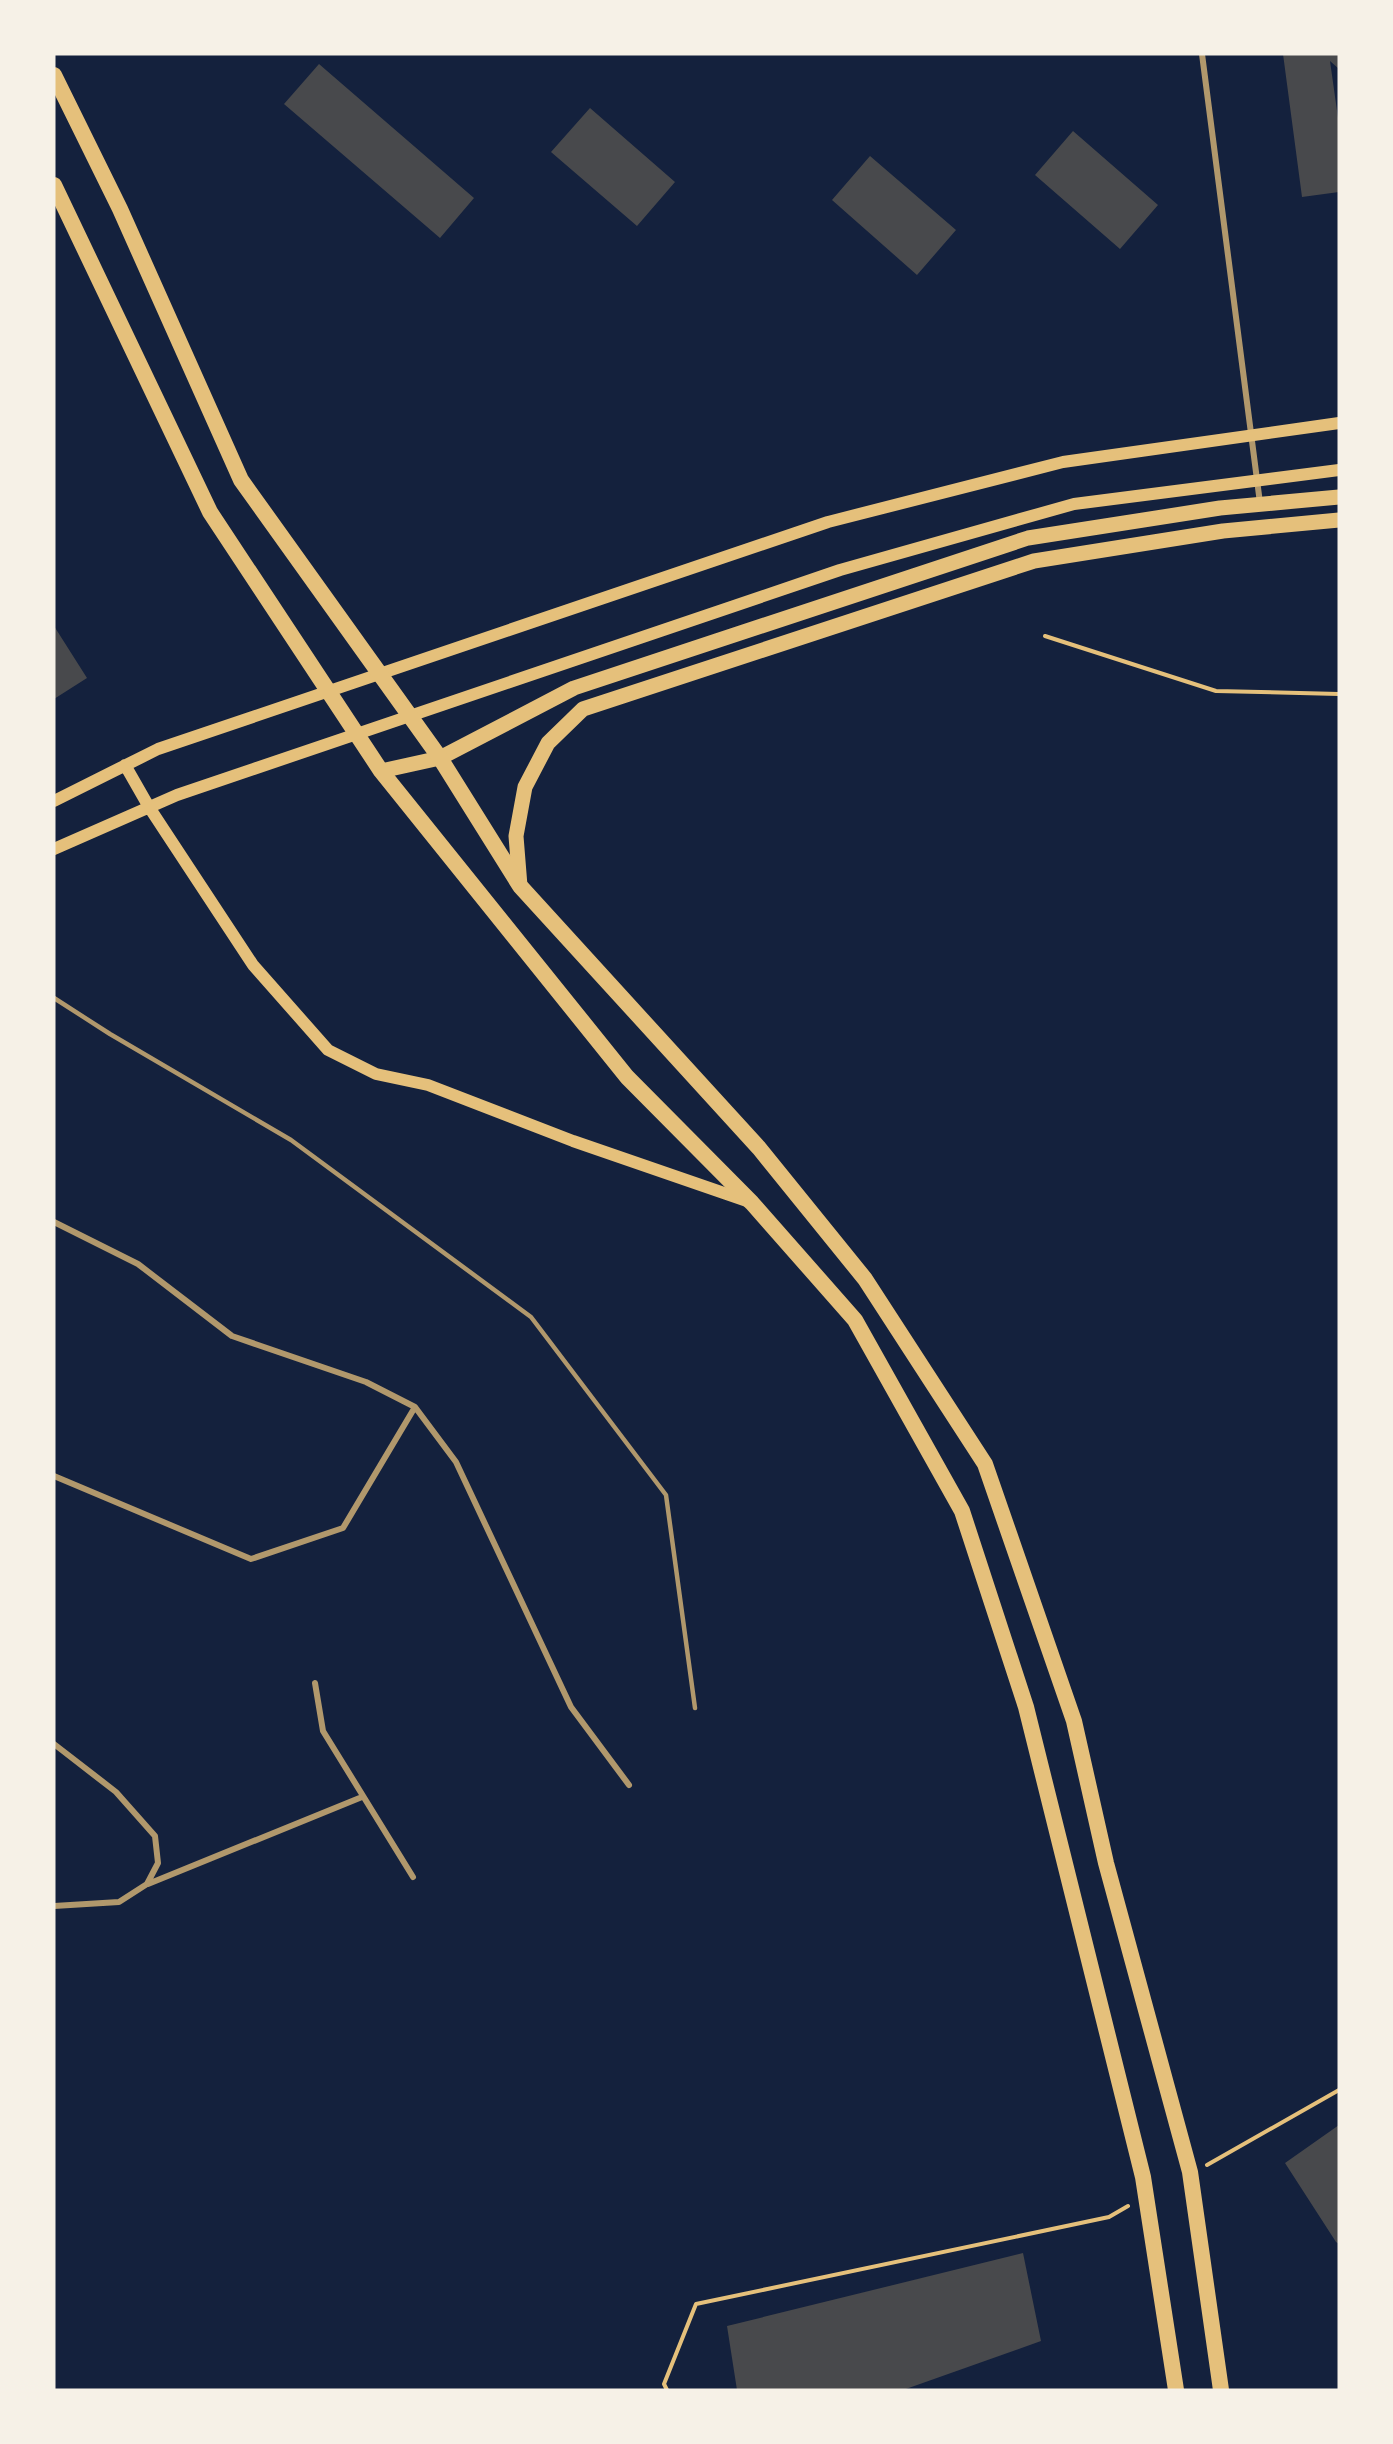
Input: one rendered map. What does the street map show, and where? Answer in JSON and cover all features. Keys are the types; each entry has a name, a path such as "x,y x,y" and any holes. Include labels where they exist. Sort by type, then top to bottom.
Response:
{"highway":[{"path":"54,75 120,208 241,480 440,758 520,886 759,1148 865,1279 985,1464 1074,1721 1106,1863 1190,2172 1221,2390"},
{"path":"54,185 210,512 381,771 627,1077 752,1203 855,1320 963,1511 1026,1707 1143,2177 1176,2390"}],"main road":[{"path":"54,801 158,749 828,522 1063,462 1339,423"},
{"path":"54,849 177,795 840,570 1074,504 1339,470"},
{"path":"381,771 440,758 574,688 1028,538 1220,508 1339,497"},
{"path":"520,886 516,836 525,787 548,743 583,709 1034,561 1223,531 1339,520"},
{"path":"125,765 149,807 253,965 328,1050 376,1074 428,1085 573,1141 752,1203"}],"street":[{"path":"1202,54 1260,504"},
{"path":"54,1222 138,1264 232,1336 366,1382 415,1407 456,1462 571,1707 629,1785"},
{"path":"54,1476 251,1559 342,1528 415,1407"},
{"path":"315,1683 323,1731 412,1877"},
{"path":"54,1744 116,1792 155,1836 158,1863 147,1884"},
{"path":"54,1906 119,1902 147,1884 362,1797"}],"lane":[{"path":"54,998 110,1034 291,1140 531,1317 666,1495 694,1708"}],"path":[{"path":"1045,636 1216,691 1339,694"},
{"path":"1200,2169 1339,2090"},
{"path":"667,2390 664,2384 696,2304 1109,2217 1129,2206"}],"building":[{"path":"1283,54 1339,54 1339,69 1330,61 1339,125 1339,192 1302,197"},
{"path":"319,64 474,198 440,238 284,104"},
{"path":"590,108 675,182 637,226 551,152"},
{"path":"1073,131 1158,205 1120,249 1035,175"},
{"path":"870,156 956,230 917,275 832,200"},
{"path":"54,626 87,678 54,699"},
{"path":"1339,2125 1339,2244 1285,2163"},
{"path":"1023,2253 1041,2341 903,2390 737,2390 727,2326"}]}
